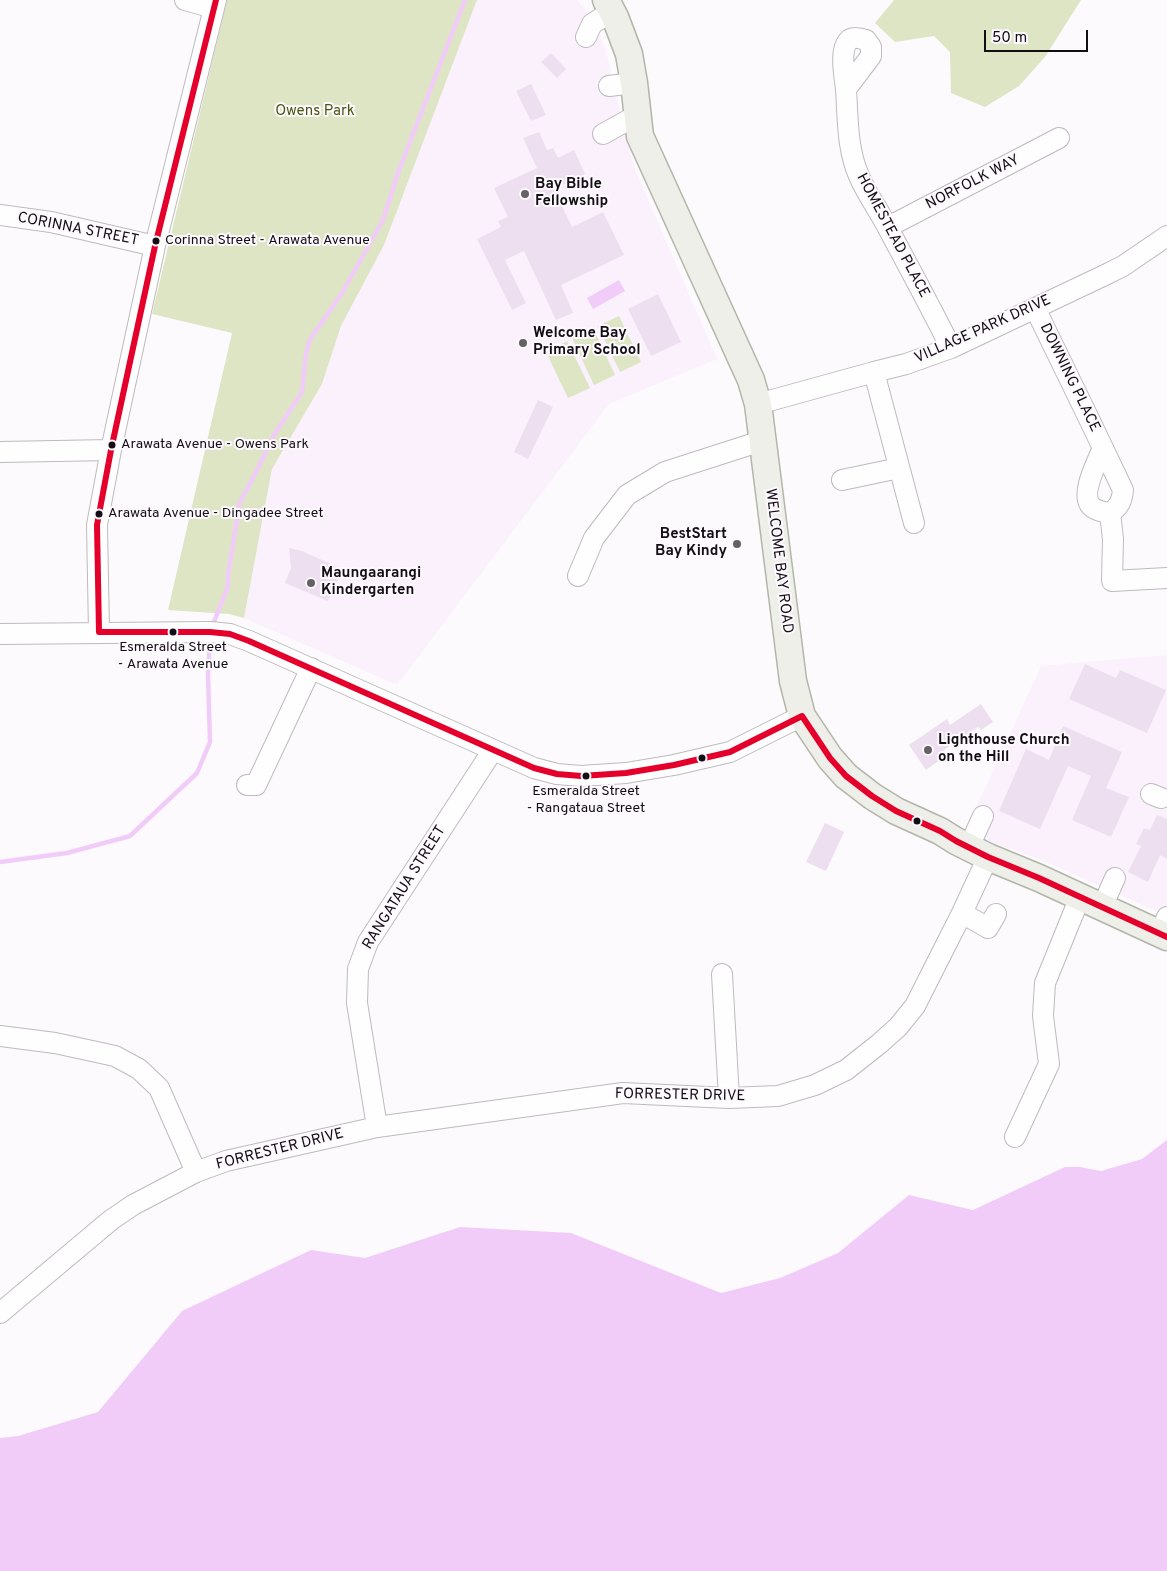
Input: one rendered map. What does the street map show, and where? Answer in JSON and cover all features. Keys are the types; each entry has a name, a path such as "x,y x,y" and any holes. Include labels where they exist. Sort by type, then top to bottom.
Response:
{"main road":[{"name":"WELCOME BAY ROAD","path":"609,6 622,32 628,54 621,85 638,117 640,136 751,380 758,404 793,681 802,716 830,758 846,776 896,811 940,831 978,852 1091,902 1164,929"}],"street":[{"path":"99,632 97,525 111,450 155,246 215,4 185,0"},
{"path":"586,37 592,24 609,6"},
{"name":"HOMESTEAD PLACE","path":"846,89 848,133 854,160 863,184 888,227 951,348"},
{"path":"603,134 630,119 638,117"},
{"name":"NORFOLK WAY","path":"888,227 1059,138"},
{"name":"CORINNA STREET","path":"0,215 51,222 155,246"},
{"name":"VILLAGE PARK DRIVE","path":"758,404 906,364 951,348 1123,266 1167,236"},
{"name":"DOWNING PLACE","path":"1035,308 1103,448 1123,490 1122,501 1116,510 1110,513 1100,511 1091,506 1087,498 1088,487 1103,448"},
{"path":"874,372 914,523"},
{"path":"578,576 594,538 627,495 665,472 752,444 763,443"},
{"path":"0,452 111,450"},
{"path":"842,480 900,468"},
{"path":"1110,513 1112,582 1167,578"},
{"path":"0,634 210,632 230,634 311,668 534,768 557,774 581,776 626,773 674,766 730,752 802,716"},
{"path":"247,785 256,785 311,668"},
{"name":"RANGATAUA STREET","path":"377,1127 357,1003 358,969 368,942 493,750"},
{"name":"FORRESTER DRIVE","path":"0,1314 111,1220 133,1205 196,1172 226,1161 377,1127 623,1092 729,1098 778,1096 814,1085 846,1070 898,1027 915,1006 962,913 978,852 983,816"},
{"path":"1015,1137 1049,1064 1043,1016 1045,983 1091,902 1115,878"},
{"path":"962,913 988,928 996,914"},
{"path":"722,974 729,1098"},
{"name":"FORRESTER DRIVE","path":"0,1036 55,1044 114,1056 139,1069 159,1088 196,1172"}],"shaded area":[{"name":"Welcome Bay Primary School","path":"477,0 577,0 585,9 605,47 634,167 717,359 609,404 397,685 244,618 272,469 322,384 341,326 384,245"},
{"path":"619,280 625,291 593,309 587,298"},
{"path":"1167,655 1167,916 1046,862 965,832 1041,666"},
{"path":"1167,1140 1167,1571 0,1571 0,1438 18,1436 98,1412 182,1311 311,1250 365,1258 460,1227 571,1233 721,1293 780,1278 838,1253 909,1195 973,1210 1065,1167 1080,1167 1101,1171 1142,1159"}],"green space":[{"name":"Owens Park","path":"227,0 477,0 384,245 341,326 322,384 272,469 244,618 229,614 168,610 232,333 152,314"},
{"path":"894,0 1081,0 1045,57 1019,86 985,107 951,93 950,52 934,36 895,42 875,23"},
{"path":"619,316 641,362 620,372 598,326"},
{"path":"593,328 615,375 594,385 572,338"},
{"path":"567,341 590,388 568,398 546,352"}],"building":[{"path":"551,53 566,69 557,78 541,62"},
{"path":"531,84 546,115 531,121 516,91"},
{"path":"539,132 547,150 553,148 558,158 574,150 585,174 554,189 572,227 603,212 624,255 561,285 573,313 556,320 524,251 505,260 526,303 512,310 477,239 501,227 498,221 508,217 494,188 537,168 523,138"},
{"path":"658,294 681,342 651,356 628,309"},
{"path":"538,400 553,407 528,459 514,452"},
{"path":"289,548 302,551 342,569 328,601 285,583 291,568"},
{"path":"1085,664 1116,678 1120,670 1166,690 1147,733 1069,699"},
{"path":"981,704 993,722 981,730 978,727 944,750 947,755 926,770 909,745 947,719 950,725"},
{"path":"1063,726 1122,752 1106,788 1129,797 1111,837 1072,820 1091,776 1068,766 1040,829 999,811 1026,749 1049,760"},
{"path":"1157,815 1167,819 1167,859 1160,855 1148,882 1128,872 1141,846 1136,844 1144,828 1150,830"},
{"path":"825,823 844,832 826,871 806,862"}],"waterway":[{"path":"212,627 228,586 228,575 240,502 274,435 302,392 309,341 342,293 383,220 398,173 465,0"},
{"path":"0,862 67,853 130,836 197,773 210,742 208,675 210,636"}],"transit line":[{"path":"216,0 155,246 111,450 97,525 99,632 210,632 230,634 534,768 557,774 581,776 626,773 674,765 730,752 802,716 830,758 846,776 896,811 940,831 988,857 1039,878 1167,937"}],"place":[{"name":"Bay Bible Fellowship","path":"525,194"},
{"name":"Corinna Street - Arawata Avenue","path":"156,241"},
{"name":"Welcome Bay Primary School","path":"523,343"},
{"name":"Arawata Avenue - Owens Park","path":"112,445"},
{"name":"Arawata Avenue - Dingadee Street","path":"99,514"},
{"name":"BestStart Bay Kindy","path":"737,544"},
{"name":"Maungaarangi Kindergarten","path":"311,583"},
{"name":"Esmeralda Street - Arawata Avenue","path":"173,632"},
{"name":"Lighthouse Church on the Hill","path":"928,750"},
{"name":"Esmeralda Street - Rangataua Street","path":"586,776"}]}
